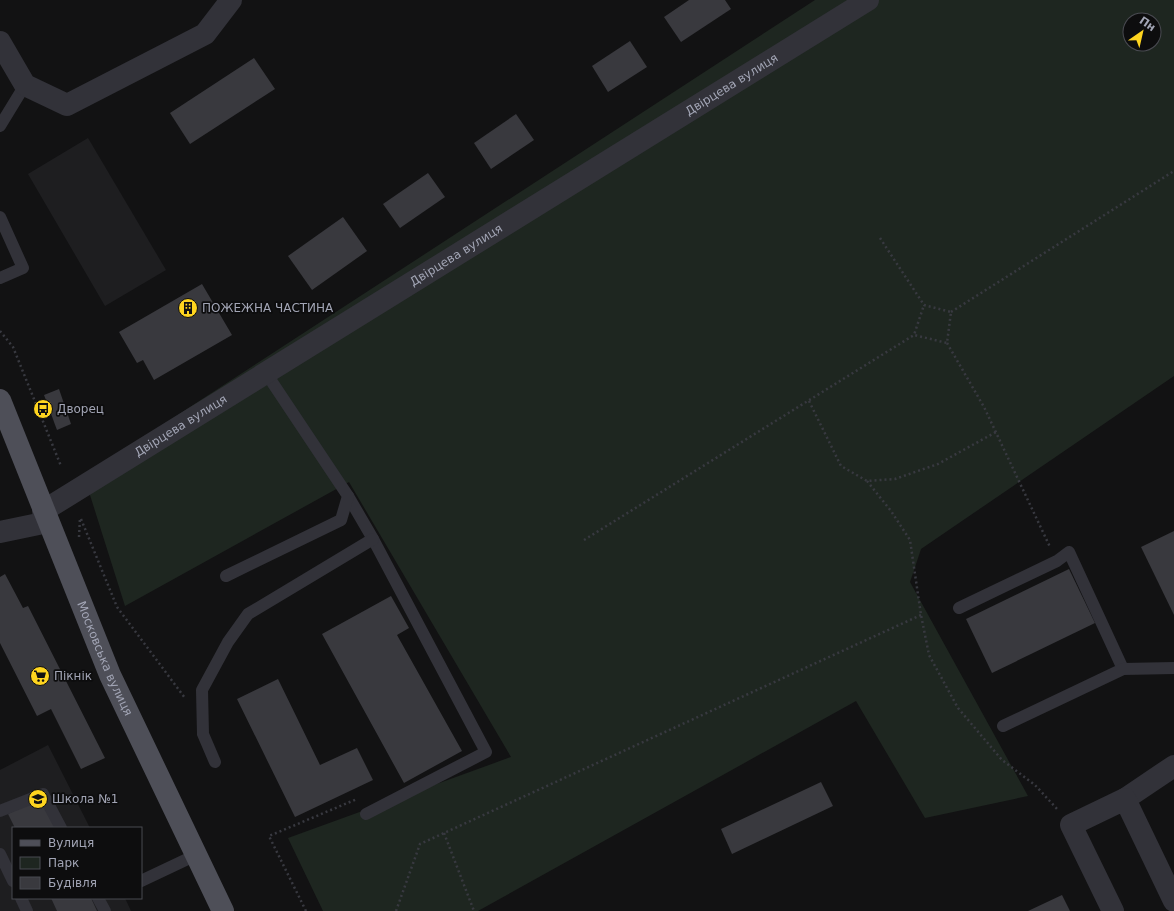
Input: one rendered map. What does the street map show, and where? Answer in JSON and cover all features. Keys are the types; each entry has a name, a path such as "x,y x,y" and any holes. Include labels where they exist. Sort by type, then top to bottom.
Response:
{"main road":[{"name":"Московська вулиця","path":"0,400 110,675 223,911"}],"street":[{"path":"0,42 25,85 67,105 206,34 231,0"},
{"name":"Двірцева вулиця","path":"0,532 46,517 266,373 868,0"},
{"path":"1113,911 1071,825 1125,799 1174,766"},
{"path":"1125,799 1174,901"}],"lane":[{"path":"0,126 25,85"},
{"path":"0,217 23,268 0,278"},
{"path":"266,373 348,496 373,539 486,752 366,814"},
{"path":"226,576 341,520 348,496"},
{"path":"215,762 203,734 202,690 228,642 248,614 373,539"},
{"path":"958,608 1057,561 1069,552 1123,669"},
{"path":"1003,726 1123,669 1174,668"},
{"path":"0,811 43,794 61,827"},
{"path":"0,854 12,879"},
{"path":"142,881 196,855"},
{"path":"21,899 27,911"}],"path":[{"path":"880,238 924,305 951,312 1174,171"},
{"path":"584,540 914,336 924,305"},
{"path":"951,312 947,343 984,407 1057,561"},
{"path":"0,331 13,347 61,466"},
{"path":"914,336 947,343"},
{"path":"809,401 841,466 867,481 891,511 910,540 921,615 929,655 958,708 1002,760 1035,785 1061,812 1071,825"},
{"path":"867,481 895,479 938,464 996,432"},
{"path":"80,518 117,607 203,721"},
{"path":"396,911 420,844 921,615"},
{"path":"306,911 269,836 361,797"},
{"path":"444,833 474,911"}],"shaded area":[{"path":"88,138 166,270 105,306 28,174"},
{"name":"Школа №1","path":"48,745 89,827 12,827 12,899 125,899 131,911 0,911 0,770"}],"green space":[{"path":"815,0 1174,0 1174,376 921,549 910,582 1028,796 925,818 856,701 478,911 323,911 288,838 511,757 349,482 125,606 84,476"}],"building":[{"path":"689,0 725,0 731,9 681,42 664,17"},
{"path":"630,41 647,67 608,92 592,66"},
{"path":"254,58 275,89 190,144 170,113"},
{"path":"516,114 534,140 491,169 474,143"},
{"path":"428,173 445,197 400,228 383,204"},
{"path":"343,217 367,251 312,290 288,256"},
{"name":"ПОЖЕЖНА ЧАСТИНА","path":"202,284 232,335 154,380 143,360 137,363 119,332"},
{"path":"59,389 71,424 57,430 44,395"},
{"path":"1174,531 1174,615 1141,547"},
{"path":"1069,569 1095,623 992,673 966,619"},
{"name":"Пікнік","path":"5,574 23,608 28,606 105,758 81,769 51,709 37,716 0,643 0,577"},
{"path":"391,596 409,628 397,635 462,751 404,783 322,634"},
{"path":"278,679 320,765 357,748 373,780 295,817 237,699"},
{"path":"821,782 833,806 732,854 721,829"},
{"path":"40,798 54,827 14,827 8,814"},
{"path":"1062,895 1070,911 1028,911"},
{"path":"51,899 91,899 97,911 57,911"}],"place":[{"name":"ПОЖЕЖНА ЧАСТИНА","path":"188,308"},
{"name":"Дворец","path":"43,409"},
{"name":"Пікнік","path":"40,676"},
{"name":"Школа №1","path":"38,799"}]}
